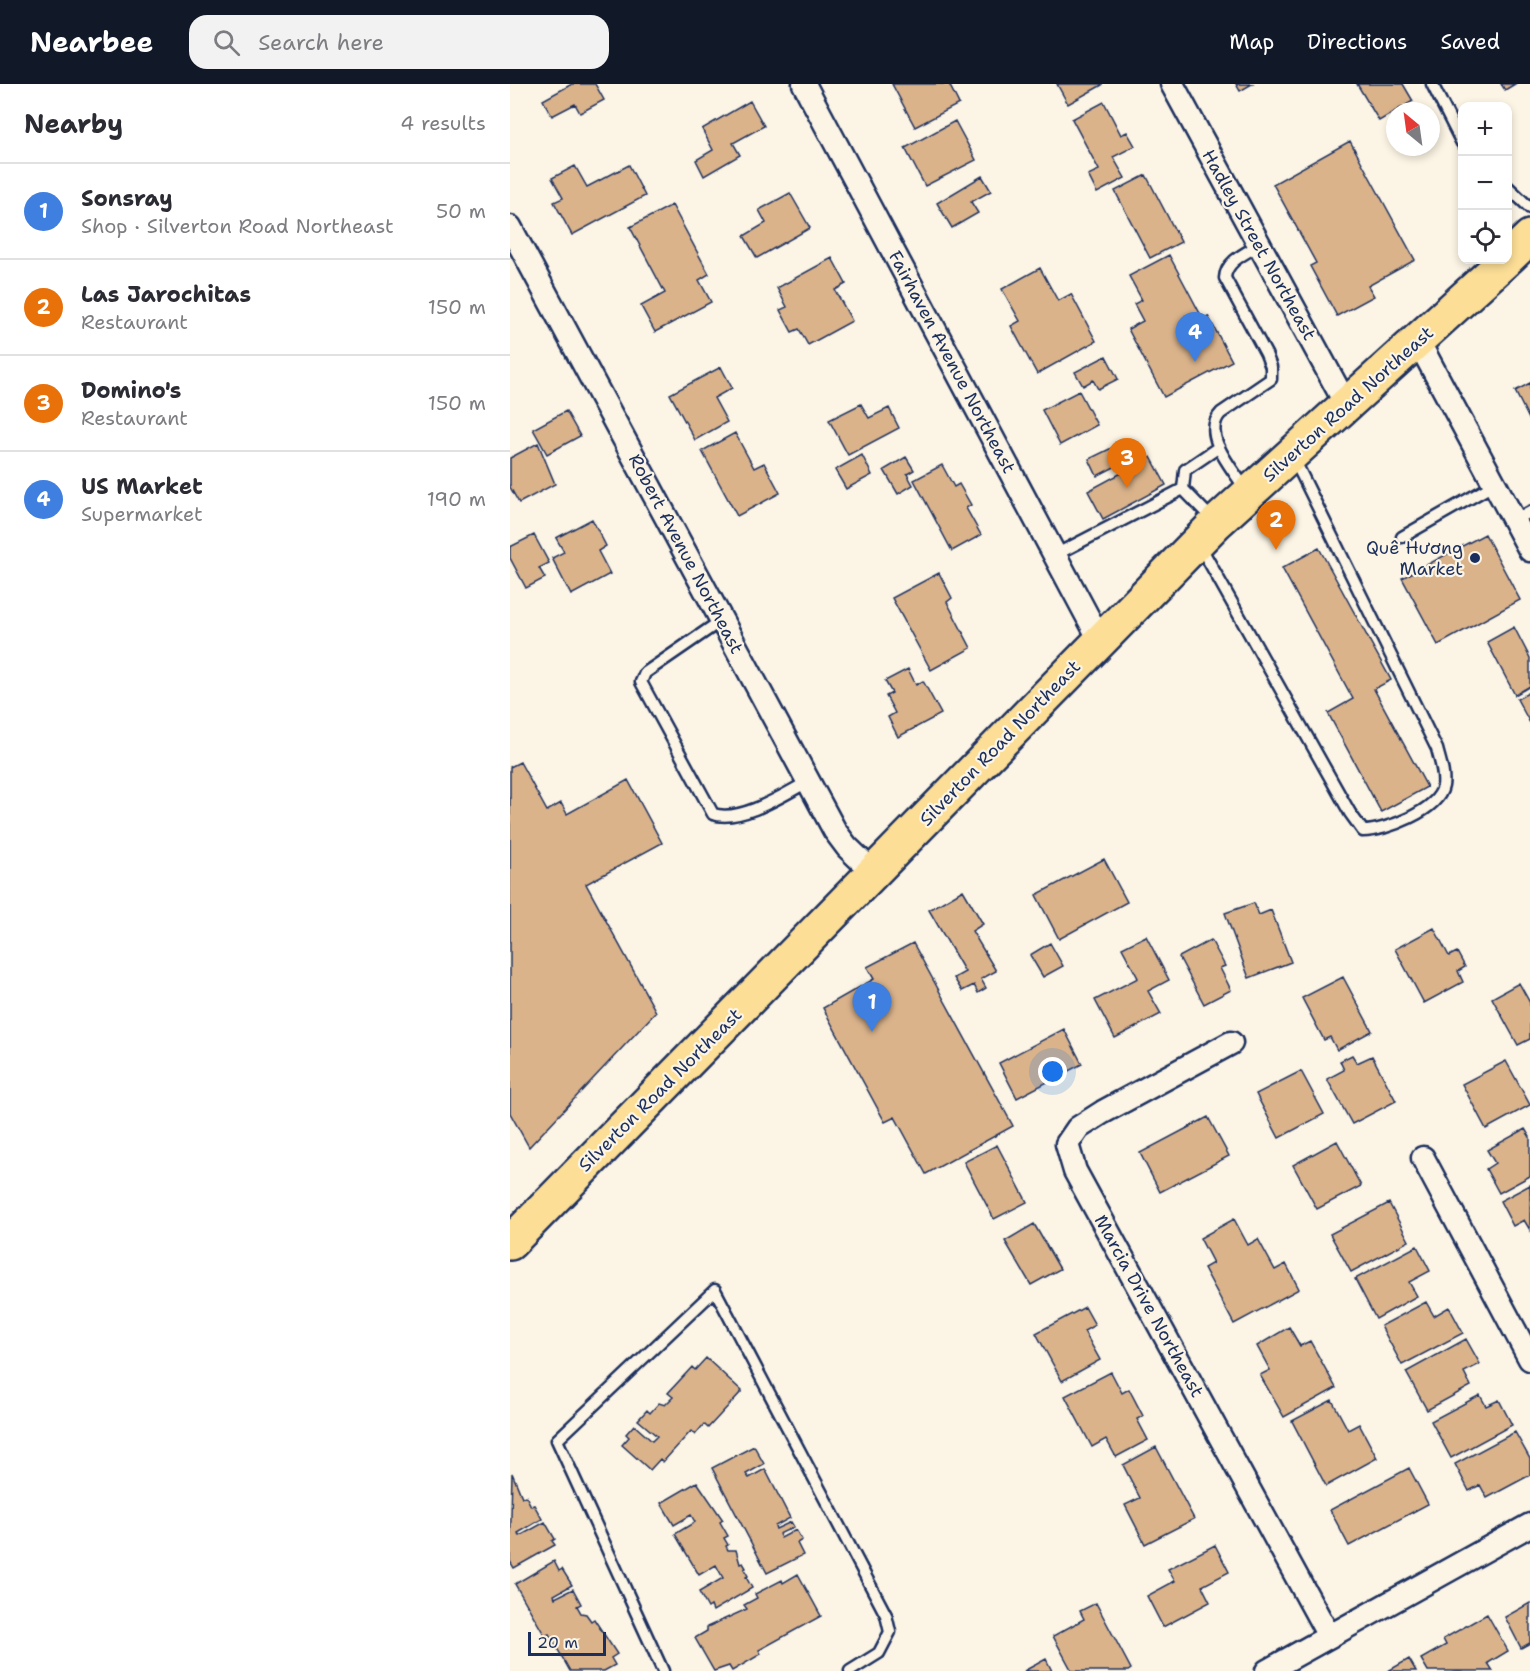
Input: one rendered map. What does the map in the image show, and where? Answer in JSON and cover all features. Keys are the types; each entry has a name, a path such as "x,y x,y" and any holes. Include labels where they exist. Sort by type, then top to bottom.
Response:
{"main road":[{"name":"Silverton Road Northeast","path":"1512,254 1530,237"},
{"name":"Silverton Road Northeast","path":"515,1229 874,873 1207,532 1502,264"}],"street":[{"name":"Fairhaven Avenue Northeast","path":"804,84 1100,640"},
{"name":"Hadley Street Northeast","path":"1172,84 1347,406"},
{"name":"Robert Avenue Northeast","path":"510,227 836,831 874,873"},
{"path":"1418,341 1495,484 1522,516 1530,550"},
{"name":"Marcia Drive Northeast","path":"1231,1042 1103,1112 1078,1128 1067,1144 1075,1171 1329,1636"},
{"path":"1423,1158 1530,1359"},
{"path":"1267,1671 1530,1525"}],"lane":[{"path":"1432,84 1458,135"},
{"path":"1512,191 1530,208"},
{"path":"1249,494 1219,447 1213,430 1214,420 1271,379 1271,367 1266,354 1225,278 1225,270 1230,264 1259,244"},
{"path":"1219,447 1185,470 1183,489 1350,813 1363,831 1377,831 1400,824 1434,801 1443,788 1443,773 1437,749 1292,455"},
{"path":"1402,537 1495,484"},
{"path":"1055,555 1183,489"},
{"path":"722,620 645,673 640,682 713,814 735,815 772,801 809,781"},
{"path":"663,1671 557,1440 715,1290 886,1615 890,1632 879,1653 850,1671"}],"building":[{"path":"572,84 595,84 604,100 580,113 575,104 552,116 543,100"},
{"path":"892,84 949,84 959,104 915,127"},
{"path":"1057,84 1102,84 1102,85 1068,104"},
{"path":"1236,84 1252,84 1240,91"},
{"path":"1357,84 1403,84 1413,101 1386,102 1386,117 1379,121"},
{"path":"1501,84 1515,84 1505,90"},
{"path":"750,101 764,126 733,143 740,155 704,176 696,160 713,150 702,129"},
{"path":"1104,102 1121,135 1127,132 1135,146 1113,157 1125,178 1097,193 1088,175 1099,170 1072,119"},
{"path":"955,121 976,160 925,186 905,148"},
{"path":"1350,141 1415,260 1368,286 1374,296 1337,316 1310,266 1316,263 1273,184"},
{"path":"629,165 645,196 572,235 554,202 563,198 552,178 575,166 587,187"},
{"path":"1146,175 1181,242 1150,258 1115,191"},
{"path":"982,176 991,191 971,202 978,213 952,228 937,203"},
{"path":"790,193 810,228 757,258 744,236 766,223 759,210"},
{"path":"672,205 709,274 699,280 711,302 655,332 641,306 665,293 630,227"},
{"path":"1169,255 1203,319 1208,316 1232,361 1164,397 1128,329 1143,321 1134,304 1142,300 1129,276"},
{"path":"832,258 846,284 835,290 852,321 808,345 799,329 792,332 780,310 787,307 777,288"},
{"path":"1040,268 1058,301 1071,294 1096,341 1037,374 1011,326 1020,321 1002,289"},
{"path":"1106,356 1118,379 1098,389 1093,380 1083,386 1075,372"},
{"path":"721,367 732,388 714,398 727,422 695,440 670,394"},
{"path":"1530,383 1530,421 1515,391"},
{"path":"1079,391 1097,425 1060,445 1042,410"},
{"path":"861,404 869,418 889,408 899,428 848,455 829,420"},
{"path":"566,411 580,436 547,454 533,429"},
{"path":"735,433 754,468 764,463 780,493 737,516 702,451"},
{"path":"1126,441 1134,457 1097,476 1089,459"},
{"path":"538,443 555,484 519,503 510,487 510,458"},
{"path":"862,455 872,475 846,489 835,470"},
{"path":"906,457 914,470 907,474 913,485 898,494 884,470"},
{"path":"1151,457 1166,485 1103,519 1088,491"},
{"path":"942,465 954,487 959,484 971,505 966,508 981,535 952,551 914,480"},
{"path":"592,519 606,546 598,551 610,574 571,595 552,558 564,552 556,538"},
{"path":"1485,534 1520,600 1438,645 1402,578"},
{"path":"534,535 549,563 539,568 545,578 526,588 510,558 510,547"},
{"path":"1319,548 1391,680 1374,689 1427,787 1381,812 1328,713 1353,699 1282,568"},
{"path":"939,573 952,598 947,602 971,648 931,670 892,598"},
{"path":"1514,627 1530,658 1530,686 1515,695 1487,642"},
{"path":"908,669 916,685 923,681 941,714 898,737 888,717 895,713 886,696 892,693 885,681"},
{"path":"1530,692 1530,723 1517,699"},
{"path":"520,762 547,811 561,803 567,814 628,780 662,843 586,884 656,1012 529,1147 510,1113 510,767"},
{"path":"1104,859 1127,902 1059,939 1036,895"},
{"path":"963,890 983,924 972,931 996,971 981,979 986,988 978,993 974,985 962,991 954,978 965,972 929,910"},
{"path":"1254,903 1259,915 1271,910 1291,962 1249,978 1225,913"},
{"path":"1434,928 1449,956 1457,952 1465,967 1458,971 1463,982 1424,1003 1395,949"},
{"path":"1146,936 1169,980 1148,991 1161,1014 1115,1038 1095,1000 1138,978 1122,948"},
{"path":"1211,940 1225,966 1220,968 1231,990 1204,1004 1179,957"},
{"path":"913,943 1013,1126 926,1174 895,1117 885,1122 823,1008 874,979 867,967"},
{"path":"1050,943 1063,966 1043,977 1030,955"},
{"path":"1343,977 1372,1031 1337,1050 1330,1037 1324,1040 1302,998"},
{"path":"1519,983 1530,1003 1530,1039 1518,1045 1492,998"},
{"path":"1064,1029 1082,1064 1017,1098 999,1063"},
{"path":"1352,1055 1357,1063 1372,1056 1396,1101 1352,1124 1327,1079 1344,1070 1340,1061"},
{"path":"1506,1061 1530,1105 1486,1129 1462,1084"},
{"path":"1301,1071 1324,1114 1279,1138 1256,1094"},
{"path":"1208,1117 1229,1156 1160,1192 1140,1153"},
{"path":"1525,1129 1530,1137 1530,1176 1499,1193 1486,1169 1495,1163 1487,1150"},
{"path":"1337,1141 1361,1186 1317,1209 1293,1165"},
{"path":"997,1145 1027,1202 994,1219 964,1162"},
{"path":"1530,1185 1530,1230 1524,1220 1513,1226 1500,1201"},
{"path":"1389,1203 1409,1241 1351,1272 1330,1234"},
{"path":"1234,1219 1248,1245 1258,1239 1275,1270 1286,1264 1299,1289 1234,1324 1204,1268 1213,1263 1200,1238"},
{"path":"1034,1224 1060,1269 1031,1285 1005,1241"},
{"path":"1417,1246 1430,1271 1409,1282 1417,1296 1376,1319 1355,1279"},
{"path":"1426,1302 1434,1316 1449,1307 1463,1333 1402,1365 1381,1326"},
{"path":"1085,1307 1095,1325 1084,1331 1100,1360 1062,1381 1036,1333"},
{"path":"1289,1327 1300,1346 1310,1341 1336,1388 1284,1417 1260,1375 1270,1370 1257,1346"},
{"path":"1466,1339 1480,1364 1464,1372 1471,1386 1427,1410 1406,1372"},
{"path":"706,1358 742,1391 708,1428 704,1424 695,1435 691,1431 663,1462 660,1459 650,1470 622,1445 629,1437 626,1434 634,1425 652,1441 657,1436 638,1420 647,1410 650,1413 659,1403 665,1405 673,1397 668,1393 692,1367 695,1370"},
{"path":"1111,1372 1122,1393 1129,1389 1143,1416 1137,1419 1148,1440 1116,1457 1106,1439 1092,1447 1065,1396"},
{"path":"1480,1395 1486,1406 1499,1400 1512,1425 1451,1458 1431,1421"},
{"path":"1332,1400 1348,1430 1359,1424 1377,1458 1326,1486 1292,1421"},
{"path":"1515,1432 1530,1459 1530,1475 1487,1498 1480,1485 1469,1491 1455,1464"},
{"path":"754,1446 764,1464 746,1474 749,1478 765,1469 790,1518 775,1526 776,1529 791,1522 794,1527 779,1534 781,1538 796,1530 802,1540 797,1543 803,1555 767,1573 712,1468"},
{"path":"1156,1447 1194,1519 1145,1544 1125,1505 1140,1498 1123,1465"},
{"path":"1409,1468 1428,1504 1349,1546 1330,1510"},
{"path":"512,1473 522,1497 526,1496 542,1519 518,1533 520,1536 545,1522 555,1539 552,1541 555,1545 514,1568 510,1561"},
{"path":"697,1482 723,1520 720,1522 728,1536 724,1538 728,1545 726,1546 728,1550 736,1550 740,1564 743,1563 746,1568 744,1569 748,1576 746,1577 752,1588 713,1611 711,1606 708,1608 699,1592 723,1578 716,1565 699,1575 675,1534 695,1522 691,1515 674,1525 661,1503"},
{"path":"1215,1545 1229,1572 1202,1586 1210,1602 1163,1627 1147,1596 1175,1581 1168,1569"},
{"path":"554,1561 559,1571 562,1569 572,1585 554,1595 555,1598 573,1589 581,1604 577,1606 581,1613 586,1614 591,1621 594,1619 617,1654 611,1658 615,1665 604,1671 570,1671 549,1634 545,1636 515,1584"},
{"path":"798,1574 821,1616 759,1650 761,1654 732,1671 729,1666 714,1671 695,1638 707,1631 707,1627 747,1609 744,1605 757,1598 755,1594 782,1580 783,1583"},
{"path":"1096,1603 1131,1669 1128,1671 1072,1671 1053,1636 1084,1619 1080,1611"},
{"path":"1530,1603 1530,1643 1521,1648 1505,1617"},
{"path":"1487,1614 1508,1651 1488,1663 1493,1671 1428,1671 1421,1659 1446,1645 1443,1639"},
{"path":"1046,1659 1052,1671 1024,1671"},
{"path":"1409,1659 1416,1671 1388,1671"}],"place":[{"name":"US Market","path":"1195,362"},
{"name":"Domino's","path":"1127,488"},
{"name":"Las Jarochitas","path":"1276,550"},
{"name":"Quê Hương Market","path":"1475,558"},
{"name":"Sonsray","path":"872,1032"}]}
